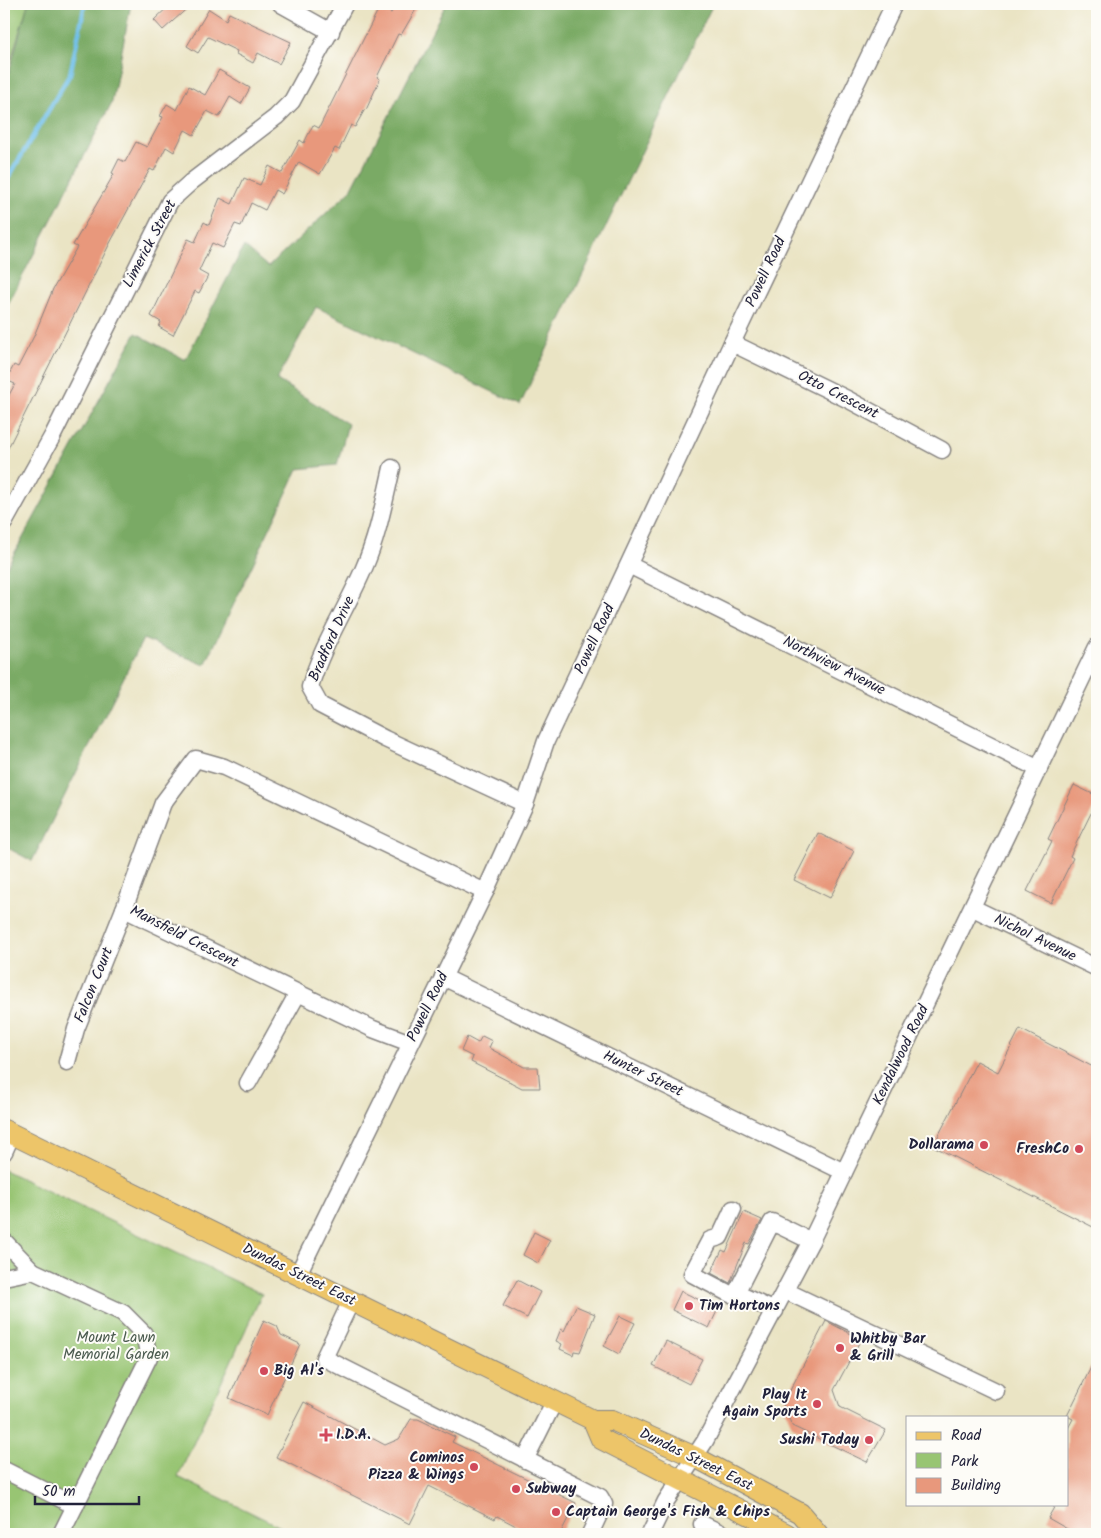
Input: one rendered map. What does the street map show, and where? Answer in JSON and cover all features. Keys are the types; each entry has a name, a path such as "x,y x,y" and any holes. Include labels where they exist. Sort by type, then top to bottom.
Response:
{"main road":[{"name":"Dundas Street East","path":"6,1138 298,1274 554,1402 593,1420 612,1420 695,1457 800,1513 810,1534"},
{"name":"Dundas Street East","path":"593,1420 601,1439 680,1479 762,1528 787,1534"}],"street":[{"path":"281,4 331,32"},
{"name":"Limerick Street","path":"4,523 53,436 170,201 191,182 276,117 292,100 345,4"},
{"name":"Powell Road","path":"298,1274 485,892 525,804 546,741 732,343 894,4"},
{"name":"Otto Crescent","path":"732,343 849,400 942,450"},
{"name":"Bradford Drive","path":"392,468 375,541 349,600 316,665 310,687 320,705 385,739 525,804"},
{"name":"Northview Avenue","path":"629,565 1038,768"},
{"name":"Kendalwood Road","path":"650,1534 680,1479 695,1457 786,1291 973,908 1097,647"},
{"name":"Mansfield Crescent","path":"410,1043 298,994 124,909 163,803 196,759 224,767 485,892"},
{"name":"Nichol Avenue","path":"973,908 1097,968"},
{"name":"Falcon Court","path":"68,1062 76,1028 124,909"},
{"name":"Hunter Street","path":"443,977 844,1172"},
{"path":"248,1083 298,994"},
{"path":"733,1209 720,1237 710,1240 692,1274 730,1294 736,1293 775,1311"},
{"path":"736,1293 772,1222 810,1242"},
{"path":"4,1241 34,1271 123,1313 144,1334 150,1357 61,1534"},
{"path":"4,1278 34,1271"},
{"path":"786,1291 996,1391"},
{"path":"351,1301 324,1358 600,1497 604,1504 590,1534"},
{"path":"525,1460 554,1402"},
{"path":"4,1470 75,1506"},
{"path":"702,1524 723,1534"}],"green space":[{"path":"4,4 28,4 11,59 4,56"},
{"path":"28,4 131,4 112,102 4,312 4,90"},
{"path":"446,4 713,4 520,405 316,307 277,380 348,424 337,465 298,469 205,665 143,639 32,861 4,846 4,692 6,687 4,686 4,572 136,333 185,360 244,246 268,267 351,190"},
{"name":"Mount Lawn Memorial Garden","path":"4,1170 262,1294 178,1477 295,1534 4,1534"}],"building":[{"path":"171,4 192,4 163,30 154,20"},
{"path":"396,4 419,4 401,35 398,34 377,77 380,79 366,110 355,127 351,125 339,150 335,148 320,174 299,162 282,194 275,190 265,210 251,203 241,226 235,224 223,248 212,243 199,271 208,276 199,293 195,291 173,335 159,327 161,322 151,316 188,239 195,242 204,222 209,225 220,198 232,204 244,178 260,185 269,166 282,173 300,140 304,143 313,125 319,128 380,6 391,13"},
{"path":"209,9 226,20 229,13 291,42 279,64 258,53 253,63 236,54 237,51 208,37 198,53 187,46"},
{"path":"219,70 250,88 241,104 230,97 219,117 207,111 194,135 185,130 174,152 166,147 154,171 150,169 109,245 4,456 4,404 15,384 6,380 14,365 18,367 34,336 53,289 77,247 73,245 114,174 112,173 119,159 125,162 136,142 147,147 163,117 160,116 167,104 177,110 189,86 205,95"},
{"path":"1074,785 1097,796 1097,801 1070,856 1073,858 1051,903 1027,891 1052,841 1048,839"},
{"path":"818,833 854,851 830,898 794,880"},
{"path":"1020,1029 1097,1069 1097,1229 933,1146 977,1061 998,1072"},
{"path":"482,1036 492,1041 489,1048 524,1067 538,1067 540,1088 522,1088 471,1062 473,1057 461,1051 467,1037 478,1043"},
{"path":"744,1212 762,1220 749,1244 746,1243 730,1283 711,1273 722,1250 726,1252"},
{"path":"534,1232 550,1240 538,1263 523,1255"},
{"path":"517,1280 540,1292 527,1318 503,1306"},
{"path":"681,1291 718,1309 709,1328 672,1310"},
{"path":"576,1306 595,1314 580,1352 574,1351 573,1355 560,1349 562,1344 556,1341 561,1329 564,1331"},
{"path":"620,1316 635,1323 619,1354 604,1346"},
{"name":"Big Al's","path":"264,1320 277,1326 281,1335 300,1344 267,1415 229,1398"},
{"path":"826,1321 861,1339 834,1390 840,1407 886,1430 867,1462 792,1426 783,1404"},
{"path":"666,1341 702,1359 689,1384 653,1366"},
{"path":"1097,1355 1097,1534 1076,1534 1048,1518 1055,1506 1068,1506 1068,1428 1073,1419 1067,1416"},
{"path":"304,1402 385,1445 399,1439 411,1419 418,1419 455,1437 452,1442 576,1503 560,1534 515,1534 518,1527 497,1516 495,1519 429,1486 410,1524 276,1457"}],"waterway":[{"path":"4,185 70,74 85,4"}],"place":[{"name":"Dollarama","path":"984,1145"},
{"name":"FreshCo","path":"1079,1149"},
{"name":"Tim Hortons","path":"689,1306"},
{"name":"Whitby Bar & Grill","path":"840,1348"},
{"name":"Big Al's","path":"264,1371"},
{"name":"Play It Again Sports","path":"817,1404"},
{"name":"I.D.A.","path":"326,1435"},
{"name":"Sushi Today","path":"869,1440"},
{"name":"Cominos Pizza & Wings","path":"474,1467"},
{"name":"Subway","path":"516,1489"},
{"name":"Captain George's Fish & Chips","path":"556,1512"}]}
